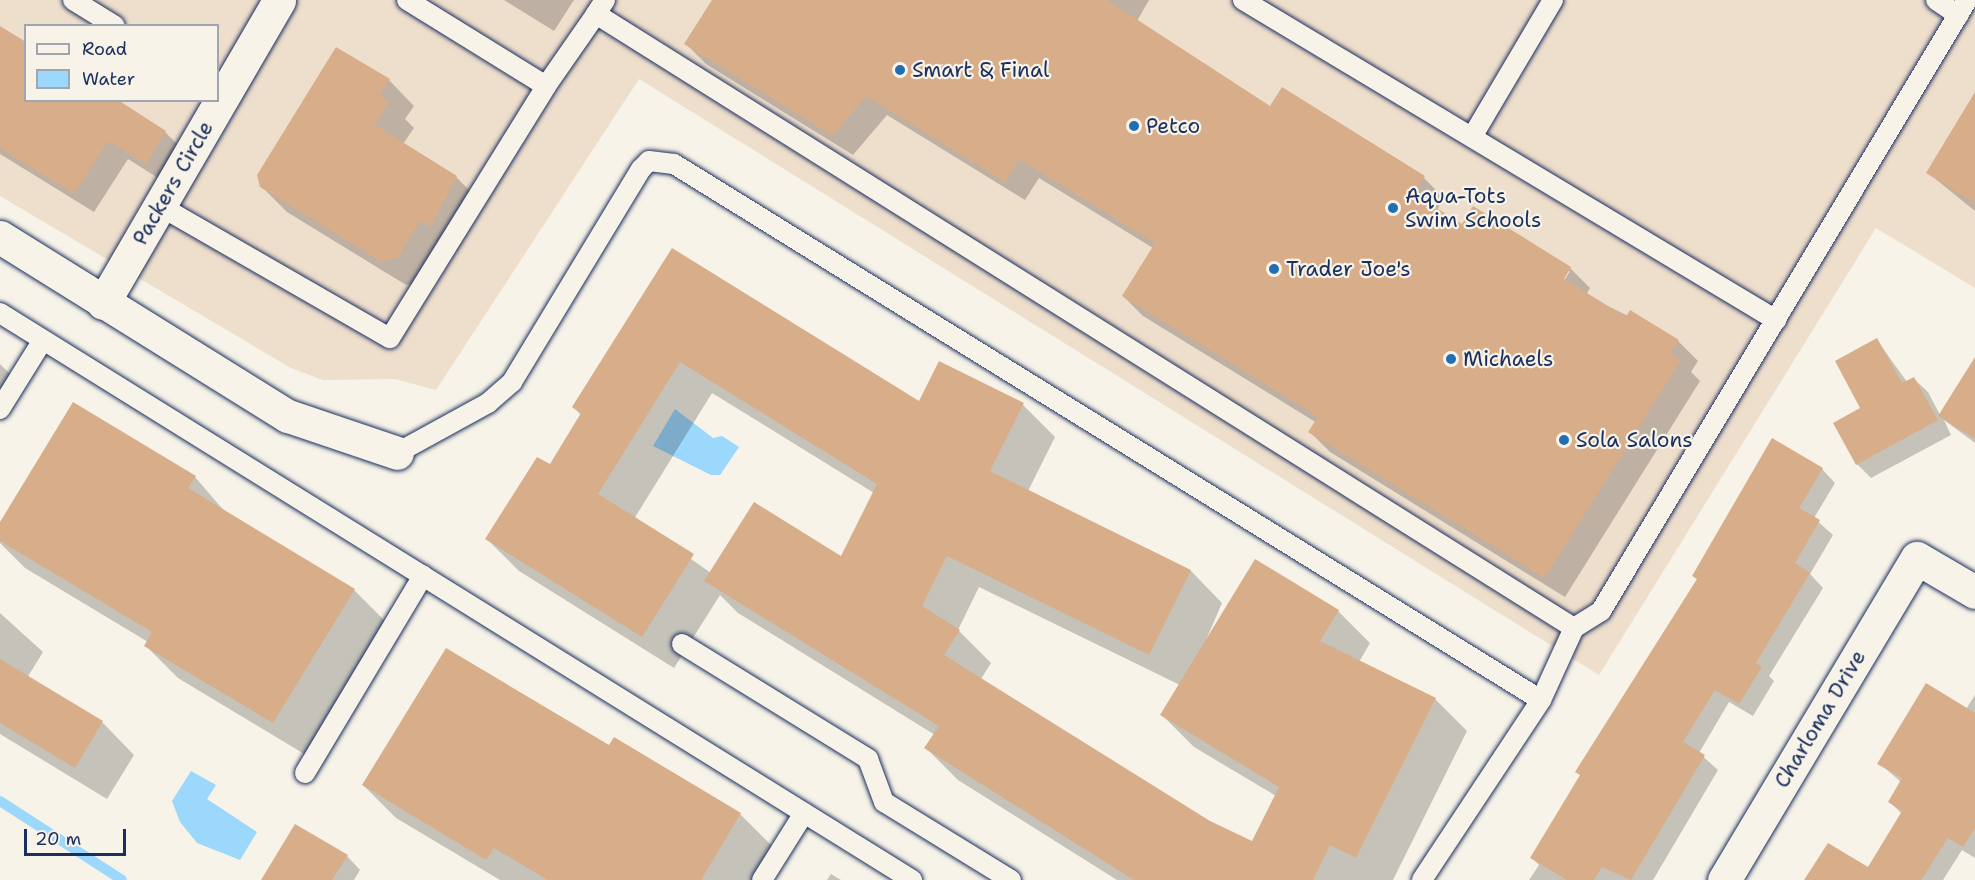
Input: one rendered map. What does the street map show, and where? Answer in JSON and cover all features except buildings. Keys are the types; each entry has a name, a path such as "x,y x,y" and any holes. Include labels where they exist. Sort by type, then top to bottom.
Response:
{"street":[{"name":"Packers Circle","path":"222,90 279,0"},
{"name":"Packers Circle","path":"103,303 160,206 216,102"},
{"path":"0,237 288,416 397,453"},
{"name":"Charloma Drive","path":"1724,880 1917,558 1975,592"}],"lane":[{"path":"73,0 112,24"},
{"path":"407,0 546,86"},
{"path":"1243,0 1776,321"},
{"path":"1472,138 1553,0"},
{"path":"1422,880 1541,700 1574,628 1600,611 1963,8 1936,0"},
{"path":"160,206 390,339 546,86 601,7 1574,628"},
{"path":"397,453 488,403 512,382 641,169 661,160 1541,700"},
{"path":"0,313 912,880"},
{"path":"0,409 43,339"},
{"path":"305,773 423,576"},
{"path":"682,644 868,759 884,802 1011,880"},
{"path":"762,880 804,813"}],"shaded area":[{"path":"0,0 1975,0 1975,288 1876,228 1599,675 639,79 436,390 395,379 323,380 291,368 0,196"}],"water":[{"path":"675,409 713,438 722,436 739,447 720,475 711,475 653,446"},
{"path":"191,771 216,785 207,799 257,832 240,860 197,843 180,822 172,801"}],"waterway":[{"path":"0,801 122,880"}],"place":[{"name":"Smart & Final","path":"900,70"},
{"name":"Petco","path":"1134,126"},
{"name":"Aqua-Tots Swim Schools","path":"1393,208"},
{"name":"Trader Joe's","path":"1274,269"},
{"name":"Michaels","path":"1451,359"},
{"name":"Sola Salons","path":"1564,440"}]}
